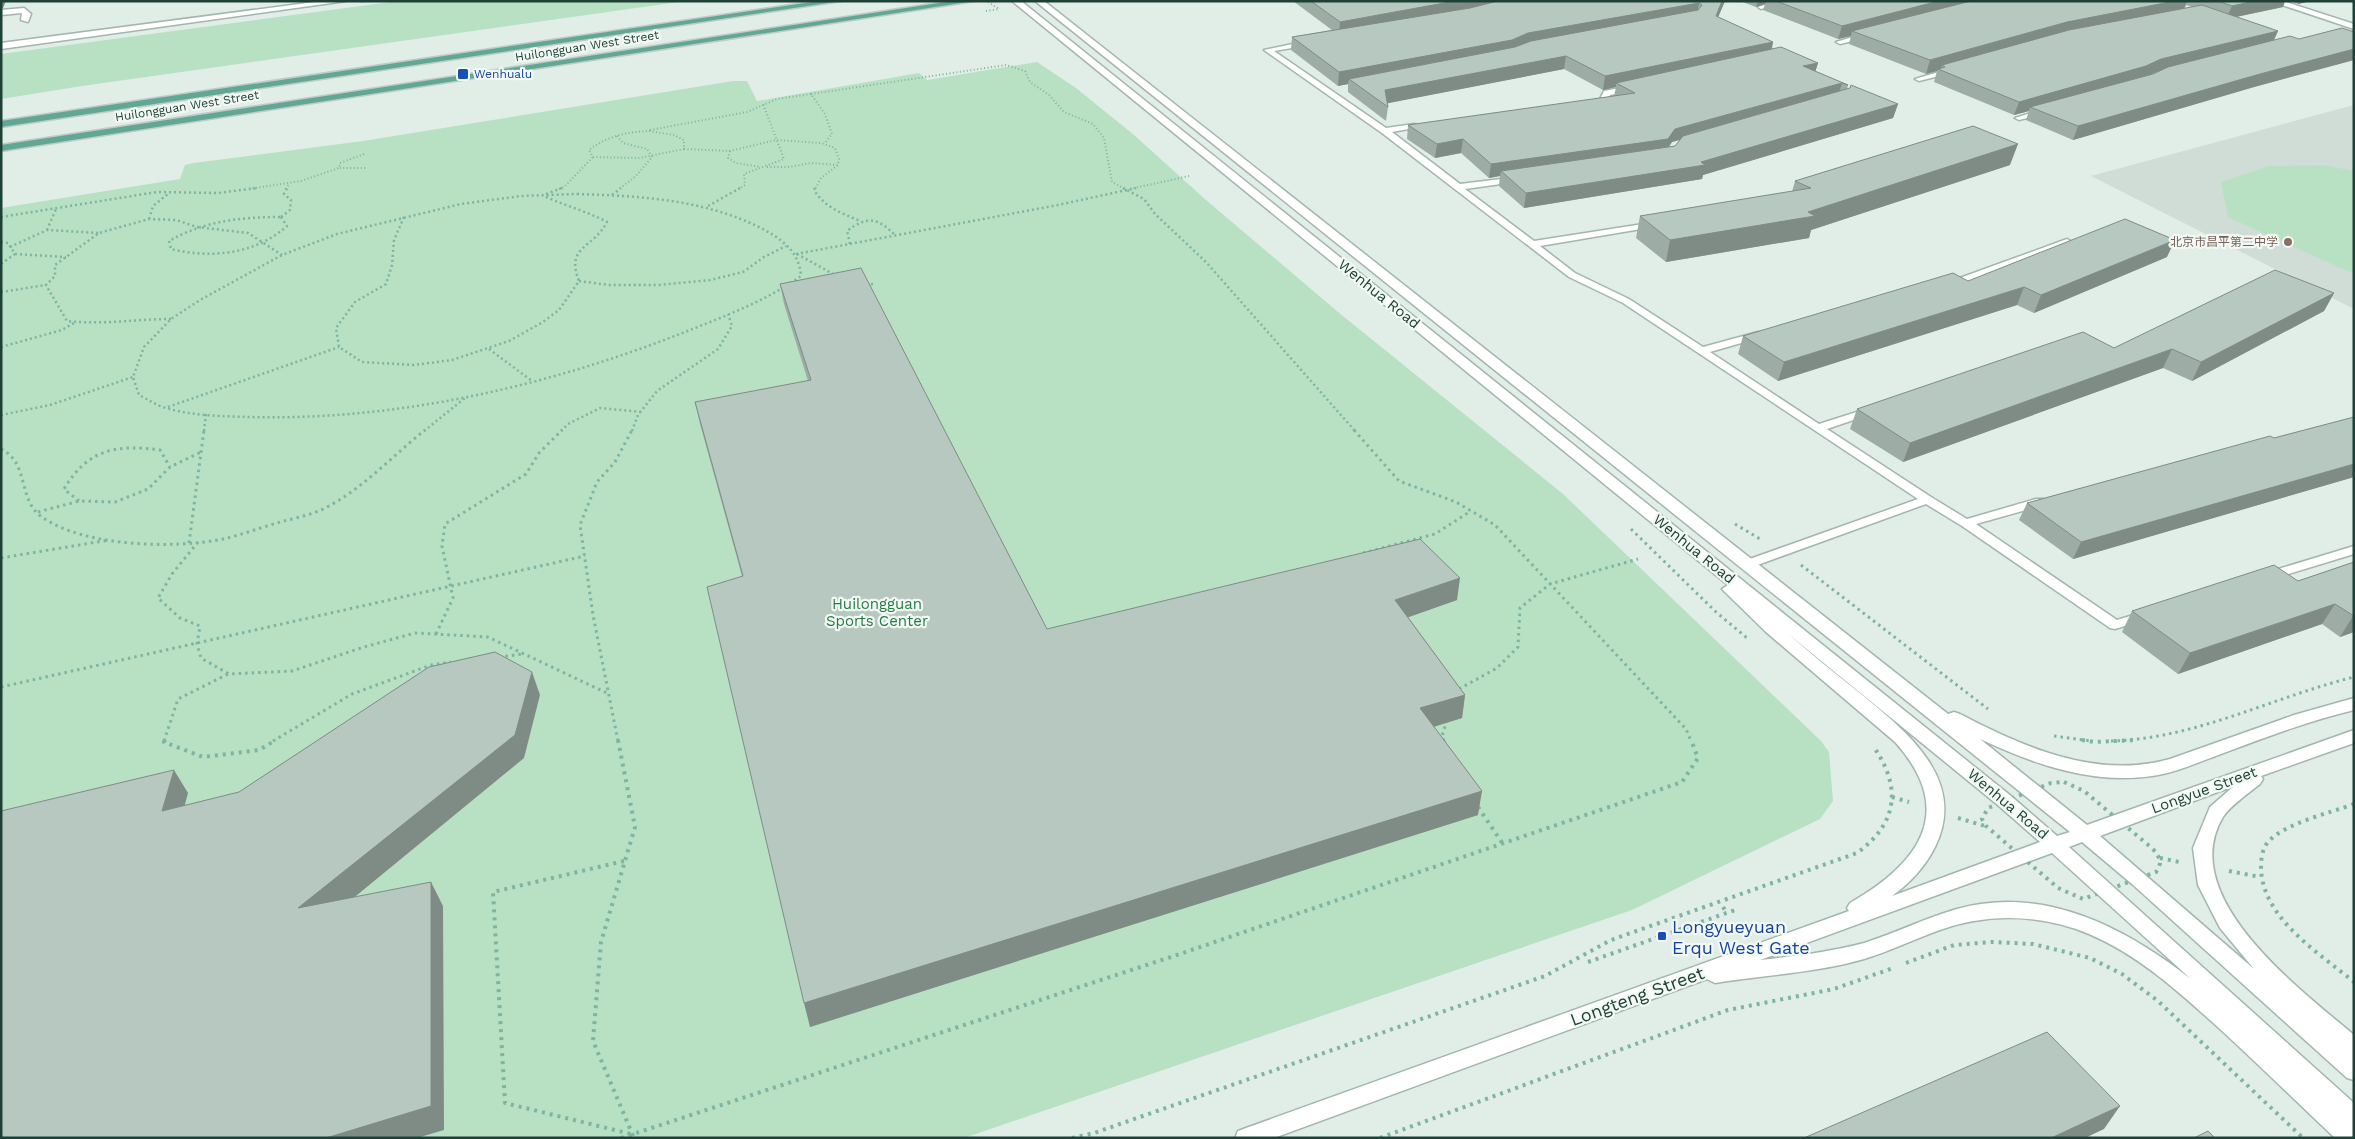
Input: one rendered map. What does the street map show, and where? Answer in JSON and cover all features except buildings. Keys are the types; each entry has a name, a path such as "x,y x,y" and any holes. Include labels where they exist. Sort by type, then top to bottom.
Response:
{"main road":[{"name":"Huilongguan West Street","path":"1,124 837,1"},
{"name":"Huilongguan West Street","path":"1,148 970,1"}],"street":[{"path":"1,46 342,1"},
{"name":"Wenhua Road","path":"1016,1 1995,792 2055,844 2354,1118"},
{"name":"Wenhua Road","path":"1039,1 2085,833 2354,1071"},
{"path":"2274,1 2354,27"},
{"path":"1,13 24,10 27,14 25,20"},
{"path":"1674,533 1770,628 1867,708 1902,741 1926,771 1933,788 1935,811 1927,845 1914,867 1901,879 1868,902 1838,918 1748,956"},
{"path":"1866,658 1924,700 1974,729 2050,759 2100,771 2153,770 2314,714 2354,704"},
{"name":"Longyue Street","path":"2055,844 2354,736"},
{"path":"2309,752 2276,766 2253,779 2234,791 2219,807 2208,826 2201,847 2203,876 2216,908 2229,927 2284,987 2354,1048"},
{"name":"Longteng Street","path":"1246,1138 2055,844"},
{"path":"1648,992 1730,972 1830,958 1863,951 1970,914 2003,910 2051,913 2066,916 2104,931 2143,953 2163,968 2200,999 2350,1138"}],"lane":[{"path":"1761,7 1787,1"},
{"path":"1840,42 1876,32"},
{"path":"1314,42 1268,50 1333,91 1572,275 1626,302 1927,500 1966,523 2114,625 2151,613"},
{"path":"1919,79 1956,69"},
{"path":"1581,110 1600,107 1607,93 1637,87"},
{"path":"2019,118 2048,110"},
{"path":"1385,131 1414,126 1431,130"},
{"path":"1460,187 1526,177"},
{"path":"1532,244 1660,223"},
{"path":"1945,284 1963,281 2076,239"},
{"path":"1700,351 1766,332"},
{"path":"1818,428 1884,406"},
{"path":"1966,523 2054,499"},
{"path":"1748,564 1927,500"},
{"path":"2252,582 2354,550"}],"path":[{"path":"620,1138 633,1136 1174,956 1682,782 1698,758 1686,729 1495,525 1456,502 1399,481 1206,262 1155,214 1144,199 1112,182 1104,138 1093,124 1064,112 1049,95 1030,82 1025,71 1006,65 811,94 762,104 747,112 616,136 596,142 589,150 594,157 620,160 652,157 684,149 730,151 776,140 800,140 824,144 835,148 839,159 838,165 821,178 814,190 818,198 828,208 860,221"},
{"path":"811,94 825,114 832,134 824,144"},
{"path":"707,207 745,185 744,174 784,159 762,104"},
{"path":"644,131 673,133 684,140 684,149"},
{"path":"616,136 623,143 646,149 652,157"},
{"path":"730,151 728,158 736,163 789,167 811,162 838,165"},
{"path":"339,168 340,163 364,154"},
{"path":"544,195 564,187 594,157"},
{"path":"612,195 636,176 652,157"},
{"path":"1,217 156,192 218,193 289,184 339,168 367,168"},
{"path":"796,254 1058,205 1188,176"},
{"path":"281,217 287,226 280,234 261,243 215,254 187,255 171,249 168,241 185,230 212,222 246,218 281,217 290,210 291,200 284,194 289,184"},
{"path":"149,219 150,212 156,201 170,192"},
{"path":"544,195 566,207 590,213 607,222 604,231 574,256 572,268 579,282"},
{"path":"796,254 801,263 801,276 782,291 675,337 532,381 465,397 348,415 279,418 206,414 167,407 139,395 133,377 144,347 171,319 200,300 282,255 337,234 461,204 544,195 612,195 681,201 720,209 746,220 796,254 829,270 835,276"},
{"path":"47,230 56,209"},
{"path":"404,217 394,240 392,265 386,284 355,302 336,328 339,347 362,362 414,365 452,360 488,349 509,341 543,322 559,310 579,282"},
{"path":"10,246 47,230 99,233 149,219 176,220 197,227 248,233 282,255"},
{"path":"850,244 847,231 860,221 874,219 884,222 896,236"},
{"path":"1,292 46,286 55,276 55,265 99,233"},
{"path":"1,242 8,243 15,254"},
{"path":"579,282 609,285 659,285 710,280 743,272 764,257 786,246"},
{"path":"1,264 15,254 66,257"},
{"path":"865,285 873,284"},
{"path":"46,286 56,295 60,310 67,321 92,324 134,319 171,319"},
{"path":"633,1136 593,1041 601,942 635,826 609,694 580,525 597,482 615,462 629,439 641,412 658,391 718,349 732,326 728,314"},
{"path":"1,347 62,330 75,322"},
{"path":"167,407 339,347"},
{"path":"488,349 532,381"},
{"path":"1,415 50,405 133,377"},
{"path":"1,449 11,454 20,469 26,496 41,517 80,535 154,546 222,540 320,510 360,487 395,454 465,397"},
{"path":"436,634 453,598 442,546 445,524 526,474 539,453 568,424 600,408 641,412"},
{"path":"189,543 206,414"},
{"path":"79,501 64,489 72,473 96,454 137,446 160,450 170,467"},
{"path":"38,512 79,501 115,502 148,489 170,467 201,452"},
{"path":"1358,554 1435,534 1471,511"},
{"path":"1730,521 1813,572 1962,691 1990,709"},
{"path":"1624,523 1716,612 1753,643"},
{"path":"1,558 112,540"},
{"path":"198,542 172,574 158,598 180,618 200,626 197,644 201,658 229,674"},
{"path":"1,688 584,556"},
{"path":"1455,691 1497,668 1518,647 1520,608 1550,584 1638,559"},
{"path":"458,661 430,665 352,694 259,750 203,758 164,742 178,699 229,674 292,672 415,633 488,637 609,694"},
{"path":"496,657 524,654"},
{"path":"2050,735 2102,743 2133,742 2165,736 2201,728 2310,689 2354,677"},
{"path":"1445,745 1442,736 1448,718"},
{"path":"1072,1138 1545,976 1611,940 1848,857 1866,848 1879,835 1888,815 1892,797 1890,773 1882,757 1869,743"},
{"path":"1892,797 1916,804"},
{"path":"1475,804 1503,844"},
{"path":"2354,804 2289,830 2270,840 2264,848 2260,877 2271,903 2283,919 2354,982"},
{"path":"1988,808 1982,818 1990,830"},
{"path":"1954,816 1986,826"},
{"path":"2153,849 2160,858 2160,866 2156,872"},
{"path":"2160,858 2182,862"},
{"path":"625,861 492,892 505,1103 633,1136"},
{"path":"2224,870 2260,877"},
{"path":"1722,907 1727,913"},
{"path":"1588,962 1735,910"},
{"path":"1647,934 1651,940"},
{"path":"1380,1138 1728,1010 1834,989 1954,945 1992,942 2033,944 2054,948 2090,958 2122,974 2177,1017 2303,1138"}],"shaded area":[{"name":"北京市昌平第二中学","path":"2354,105 2354,309 2091,176"}],"green space":[{"path":"398,1 686,1 1,99 1,54"},
{"name":"Huilongguan Sports Center","path":"1037,62 1076,88 1134,135 1206,200 1338,312 1563,494 1821,741 1829,752 1833,801 1820,819 1632,910 964,1138 1,1138 1,208 180,179 185,165 194,163 363,141 733,81 747,81 757,101 919,73 927,80"},
{"path":"2323,165 2354,171 2354,274 2228,217 2221,182 2269,166"}],"place":[{"name":"Wenhualu","path":"463,74"},
{"name":"北京市昌平第二中学","path":"2288,242"},
{"name":"Longyueyuan Erqu West Gate","path":"1662,936"}]}
